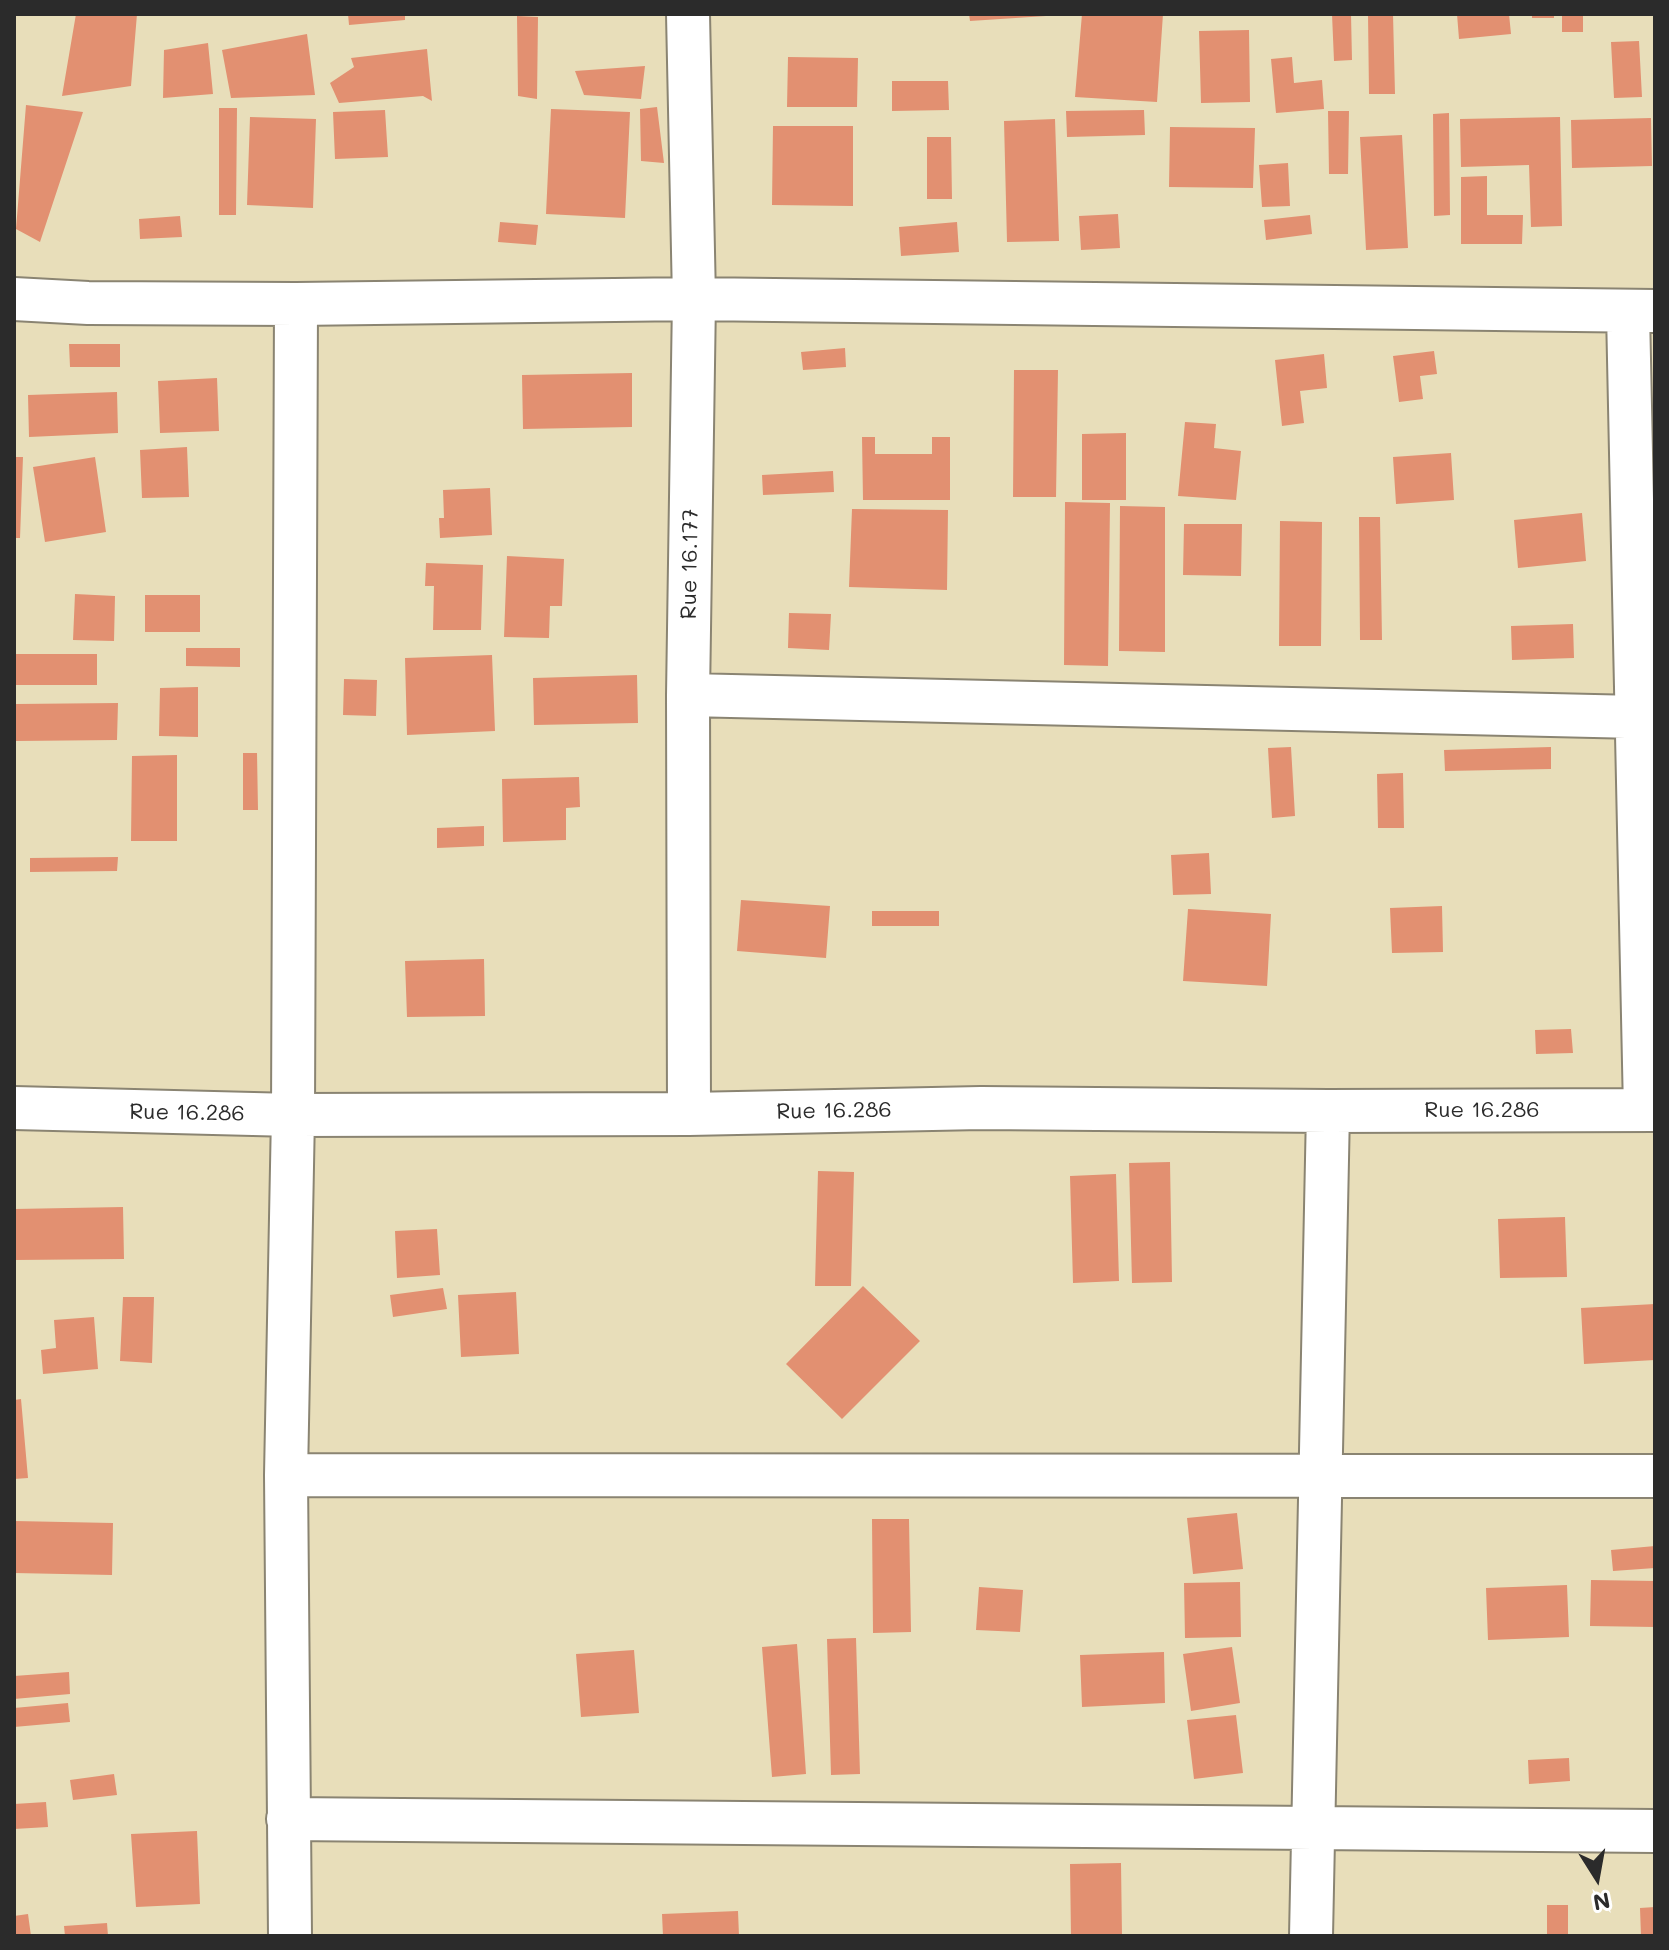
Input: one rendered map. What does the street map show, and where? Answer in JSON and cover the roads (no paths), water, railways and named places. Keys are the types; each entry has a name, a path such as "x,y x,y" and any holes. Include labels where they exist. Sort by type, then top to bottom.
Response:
{"street":[{"name":"Rue 16.177","path":"688,14 694,299 688,695 689,1114"},
{"path":"14,299 88,303 296,304 694,299 1641,312 1637,717 1650,1110"},
{"path":"290,1936 286,1475 293,1115 296,304"},
{"path":"688,695 1637,717"},
{"name":"Rue 16.286","path":"14,1108 293,1115 689,1114 981,1108 1650,1110"},
{"path":"1311,1936 1328,1111"},
{"path":"286,1475 1655,1476"},
{"path":"288,1819 1655,1831"}]}
